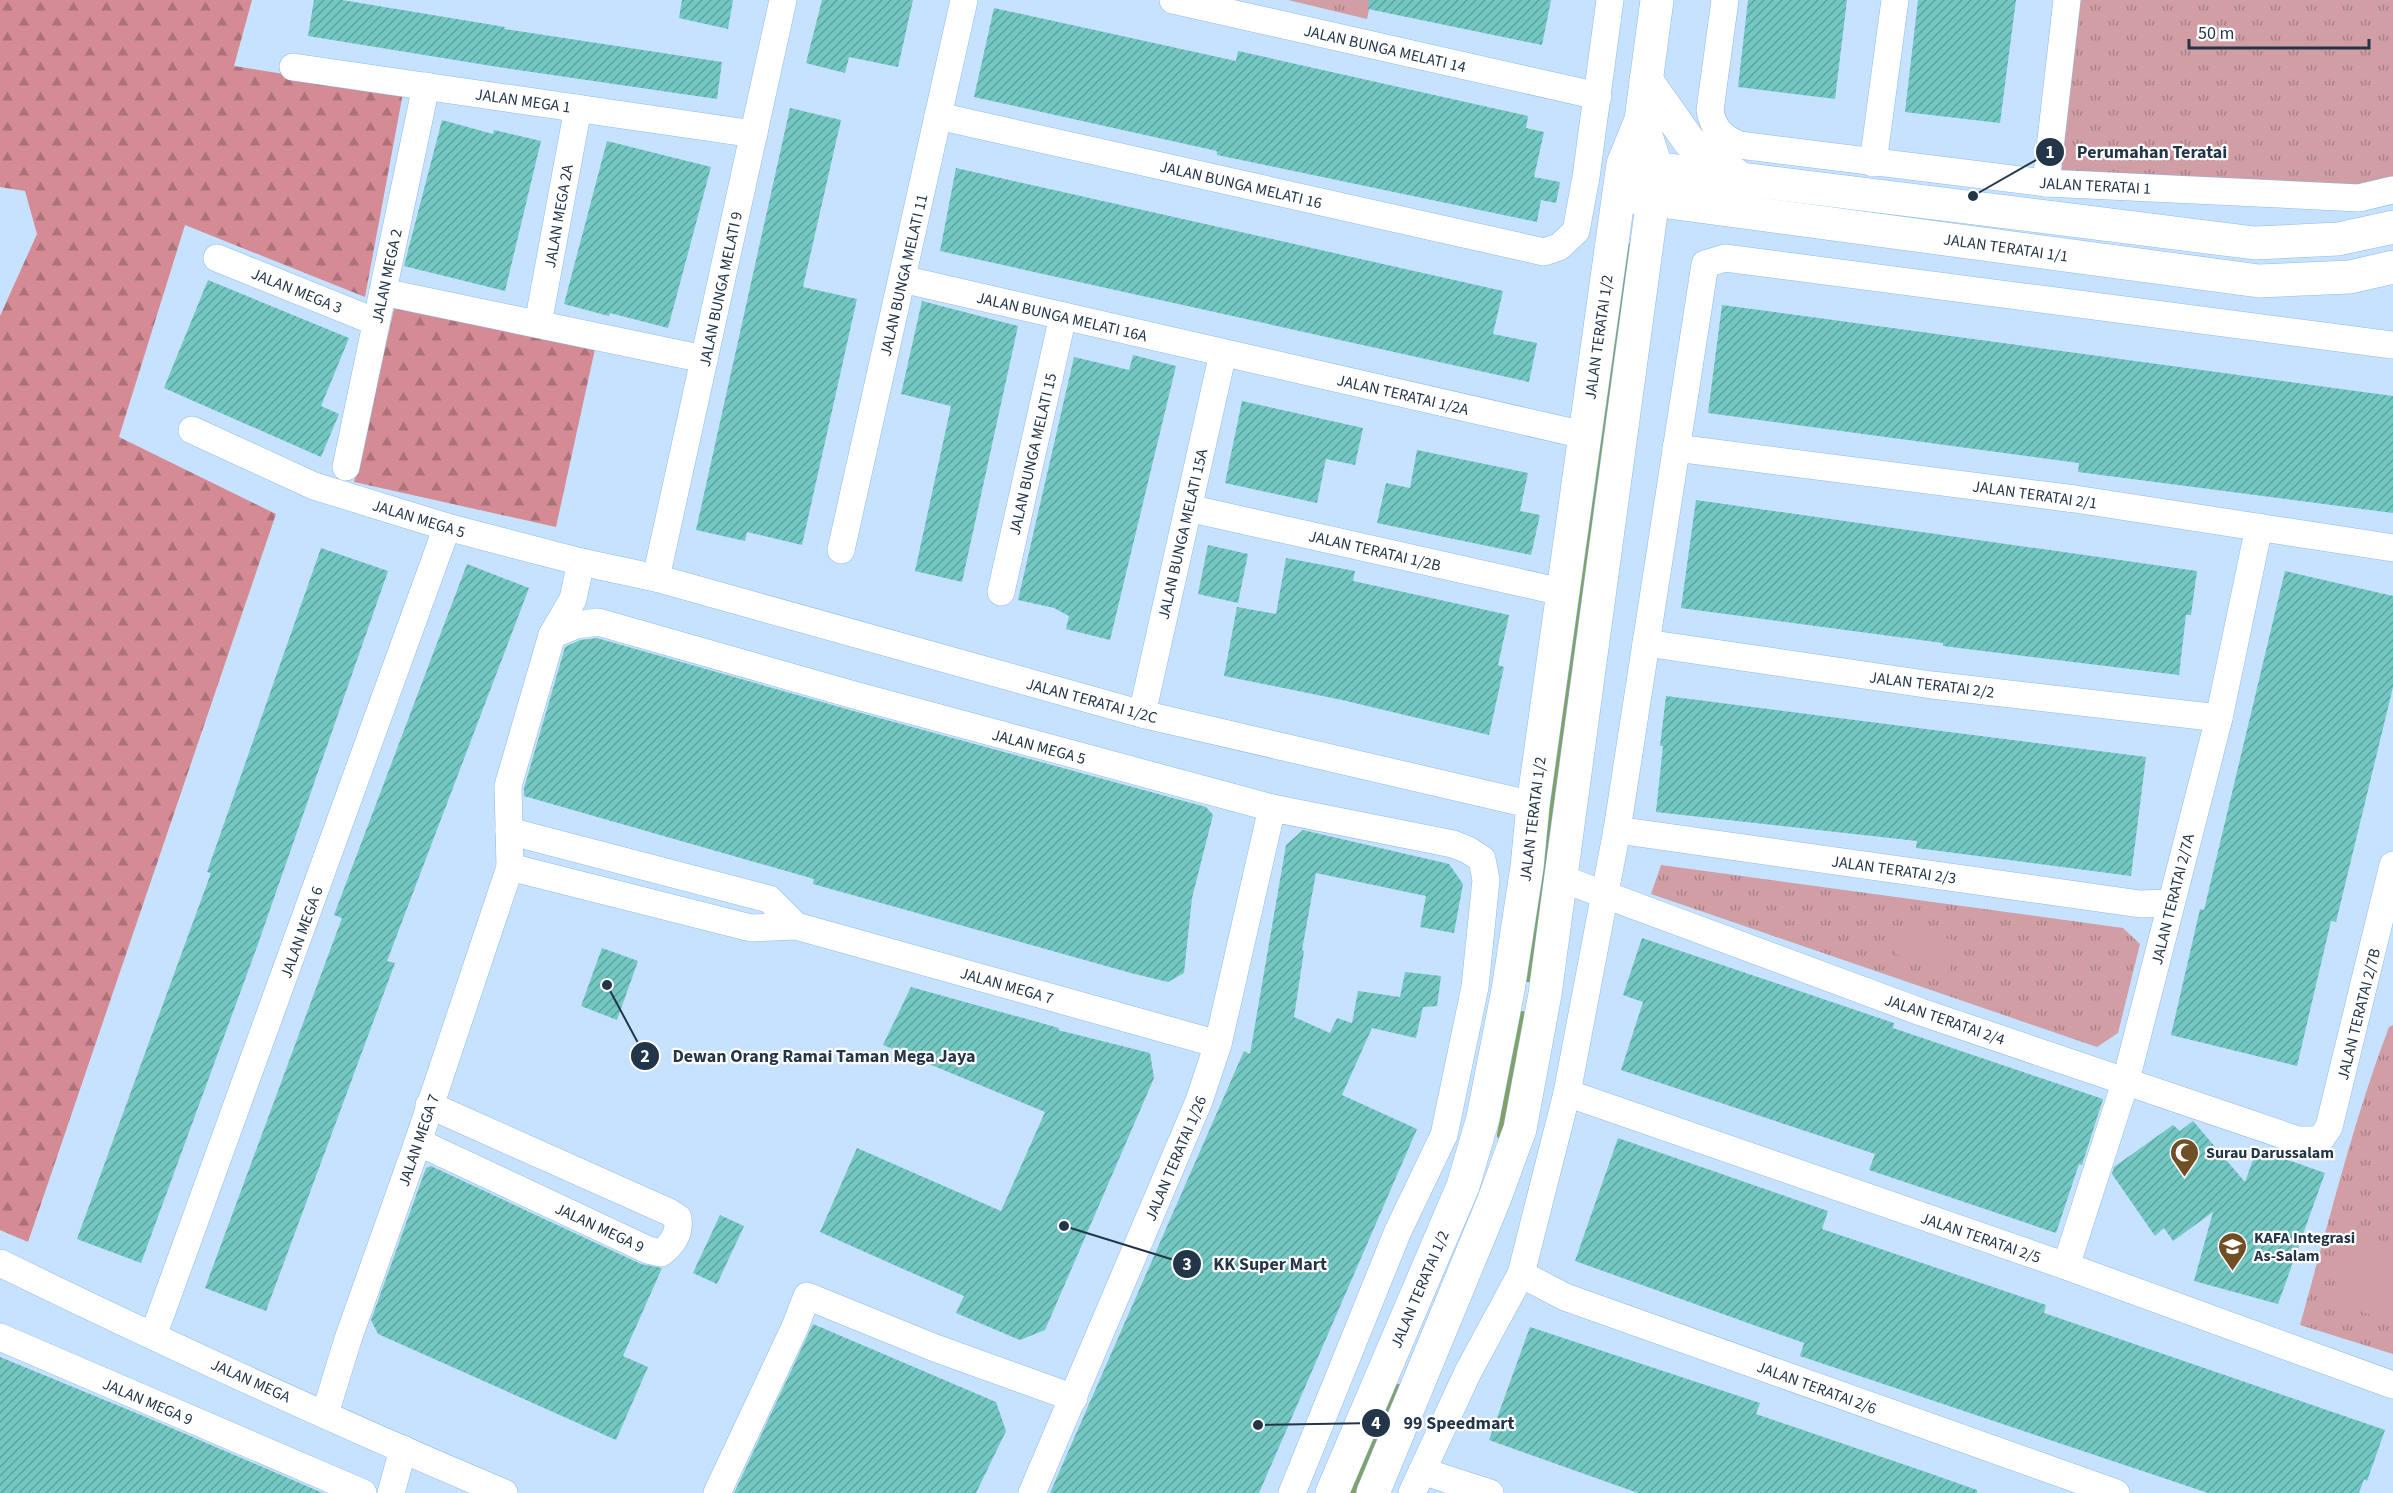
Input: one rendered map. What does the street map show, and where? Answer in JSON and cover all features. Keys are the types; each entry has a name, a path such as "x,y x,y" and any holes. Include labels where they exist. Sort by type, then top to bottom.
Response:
{"main road":[{"name":"JALAN TERATAI 1/2","path":"1332,1493 1463,1186 1483,1118 1508,990 1527,867 1533,805 1562,592 1621,180 1641,120 1657,0"},
{"path":"1646,80 1689,141 1707,158 1743,180"},
{"name":"JALAN TERATAI 1/2","path":"1373,1493 1494,1200 1520,1129 1545,994 1657,169 1641,120"},
{"name":"JALAN TERATAI 1/1","path":"1621,180 1657,169 2255,243 2338,239 2393,227"},
{"name":"JALAN TERATAI 1/1","path":"1621,180 1651,200 2259,281 2349,277 2393,267"}],"street":[{"name":"JALAN BUNGA MELATI 9","path":"656,578 783,0"},
{"name":"JALAN BUNGA MELATI 11","path":"841,550 964,0"},
{"name":"JALAN BUNGA MELATI 14","path":"1173,0 1598,96"},
{"path":"1598,96 1610,0"},
{"name":"JALAN TERATAI 1","path":"1725,0 1710,110 1712,122 1722,137 1738,145 2046,183 2359,198 2393,190"},
{"path":"1873,163 1895,0"},
{"path":"2046,183 2067,0"},
{"name":"JALAN MEGA 1","path":"293,67 753,134"},
{"name":"JALAN MEGA 2","path":"346,467 426,86"},
{"name":"JALAN BUNGA MELATI 16","path":"938,116 1544,252 1559,247 1576,231 1598,96"},
{"name":"JALAN MEGA 2A","path":"538,324 578,108"},
{"name":"JALAN MEGA 3","path":"217,258 376,322"},
{"path":"1490,1493 1417,1482 1468,1372 1521,1274 1567,1094 1617,830 1705,264 1725,258 2393,345"},
{"name":"JALAN BUNGA MELATI 16A","path":"902,279 1223,353"},
{"path":"382,292 704,359"},
{"name":"JALAN BUNGA MELATI 15","path":"1001,592 1063,315"},
{"name":"JALAN TERATAI 1/2A","path":"1223,353 1584,435"},
{"name":"JALAN BUNGA MELATI 15A","path":"1142,714 1223,353"},
{"name":"JALAN MEGA 5","path":"192,430 314,486 447,527 581,562 656,578"},
{"name":"JALAN TERATAI 2/1","path":"1676,448 2075,499 2393,548"},
{"name":"JALAN TERATAI 1/2B","path":"1188,508 1562,592"},
{"name":"JALAN MEGA 6","path":"153,1336 447,527"},
{"name":"JALAN TERATAI 2/7A","path":"2066,1266 2126,1080 2219,717 2259,527"},
{"name":"JALAN MEGA 7","path":"326,1414 348,1338 418,1142 510,867 508,786 552,635 573,599 581,562"},
{"name":"JALAN TERATAI 1/2C","path":"656,578 1142,714 1533,805"},
{"name":"JALAN MEGA 5","path":"573,599 584,612 598,622 865,699 1272,808 1452,844 1468,850 1482,859 1486,880 1475,987"},
{"name":"JALAN MEGA 5","path":"552,635 576,625 598,622"},
{"name":"JALAN TERATAI 2/2","path":"1646,643 1932,686 2219,717"},
{"name":"JALAN TERATAI 1/26","path":"1032,1493 1199,1101 1218,1044 1272,808"},
{"name":"JALAN TERATAI 2/3","path":"1617,830 2140,904 2170,903"},
{"path":"509,831 769,898 796,926"},
{"name":"JALAN TERATAI 2/7B","path":"2329,1127 2393,865"},
{"name":"JALAN MEGA 7","path":"510,867 751,928 796,926 1218,1044"},
{"name":"JALAN TERATAI 2/4","path":"1560,878 1921,1012 2298,1140 2320,1140 2329,1127"},
{"path":"1292,1493 1398,1231 1444,1135 1475,987 1545,994"},
{"name":"JALAN TERATAI 2/5","path":"1567,1094 2066,1266 2393,1385"},
{"name":"JALAN MEGA 9","path":"418,1142 648,1250 661,1253 669,1247 679,1228 678,1218 669,1212 429,1106"},
{"name":"JALAN MEGA","path":"0,1263 153,1336 504,1493"},
{"name":"JALAN TERATAI 2/6","path":"1521,1274 1565,1297 2009,1457 2116,1493"},
{"path":"717,1493 795,1327 807,1296 935,1348 1074,1398"},
{"name":"JALAN MEGA 9","path":"0,1337 363,1493"},
{"path":"391,1493 403,1449"}],"green space":[{"path":"0,0 252,0 234,66 403,93 365,297 185,225 119,437 276,514 28,1242 0,1230 0,316 37,234 25,191 0,187"},
{"path":"1288,0 1371,0 1367,19"},
{"path":"2078,0 2393,0 2393,180 2358,189 2058,173"},
{"path":"395,305 595,349 556,527 354,482"},
{"path":"1661,865 2123,928 2140,944 2118,1033 2097,1047 1651,894"},
{"path":"1904,925 1959,942 1949,972 1895,954"},
{"path":"2393,1025 2393,1354 2300,1325 2363,1101 2389,1027"},
{"path":"2351,1238 2393,1254 2393,1323 2329,1300"}],"building":[{"path":"314,0 342,0 505,27 504,29 722,62 717,99 308,36"},
{"path":"682,0 733,0 728,29 679,18"},
{"path":"822,0 913,0 898,67 849,57 845,73 806,63"},
{"path":"1369,0 1551,0 1542,45 1368,9"},
{"path":"1748,0 1847,0 1835,99 1738,87"},
{"path":"1918,0 2016,0 2000,123 1905,112"},
{"path":"994,8 1236,61 1238,51 1528,116 1526,128 1544,132 1534,177 1560,182 1556,203 1541,200 1537,222 1217,155 1217,151 974,97"},
{"path":"790,108 841,120 803,287 857,299 802,545 747,532 745,541 696,530"},
{"path":"442,120 493,134 494,130 541,141 505,291 404,266"},
{"path":"607,141 711,167 668,328 564,304"},
{"path":"956,168 1503,291 1493,334 1537,343 1529,382 940,251"},
{"path":"208,280 349,338 321,406 339,414 321,457 164,388"},
{"path":"922,301 1018,326 962,582 915,571 951,406 901,394"},
{"path":"1722,305 2393,396 2393,513 2078,472 2079,463 1708,413"},
{"path":"1133,355 1176,366 1110,640 1066,629 1069,616 1054,608 1018,600 1074,357 1129,370"},
{"path":"1242,401 1363,428 1355,465 1326,459 1317,503 1225,483"},
{"path":"1417,450 1528,473 1520,511 1540,515 1531,555 1377,523 1386,483 1410,488"},
{"path":"1696,500 2197,571 2191,615 2186,615 2179,675 1943,646 1943,643 1681,608"},
{"path":"1208,545 1248,554 1238,603 1198,594"},
{"path":"321,548 388,571 258,944 141,1263 77,1239 211,873 207,872"},
{"path":"1286,558 1355,571 1353,581 1509,615 1498,665 1504,667 1489,735 1342,700 1224,676 1237,607 1276,614"},
{"path":"467,564 529,588 387,961 395,963 266,1311 205,1288 342,918 334,915"},
{"path":"2285,571 2393,596 2393,687 2336,922 2331,921 2297,1066 2171,1035 2200,909 2204,910"},
{"path":"597,638 1206,807 1213,815 1192,898 1184,973 1168,982 1131,973 813,884 814,879 524,796 524,788 565,647 580,640"},
{"path":"1666,696 2146,757 2131,876 1916,848 1917,841 1656,812"},
{"path":"1303,830 1449,864 1463,884 1454,933 1420,927 1426,896 1316,873 1302,950 1304,951 1294,1017 1330,1033 1337,1018 1352,1023 1358,991 1400,997 1405,972 1441,976 1437,1006 1423,1007 1416,1038 1372,1028 1342,1095 1417,1129 1259,1493 1050,1493 1244,1051 1250,1054 1286,845"},
{"path":"1642,938 1894,1023 1893,1028 2103,1099 2082,1165 2079,1164 2056,1233 1869,1170 1875,1154 1621,1070 1643,1002 1623,995"},
{"path":"602,948 638,961 617,1020 581,1006"},
{"path":"911,987 1059,1028 1058,1030 1150,1053 1154,1078 1045,1330 1020,1340 956,1313 964,1296 820,1232 857,1148 1001,1211 1045,1112 883,1045"},
{"path":"2193,1121 2245,1182 2257,1149 2325,1173 2278,1304 2194,1281 2213,1212 2173,1241 2164,1228 2155,1236 2112,1174 2114,1167 2173,1125 2180,1131"},
{"path":"1618,1138 1828,1211 1822,1229 2046,1305 2044,1313 2385,1430 2367,1481 2364,1479 2359,1493 2208,1493 1800,1356 1804,1343 1575,1261"},
{"path":"431,1166 641,1264 662,1268 623,1356 648,1367 616,1440 378,1334 371,1320 426,1168"},
{"path":"720,1215 744,1226 717,1284 693,1273"},
{"path":"813,1324 996,1402 1006,1431 976,1493 734,1493"},
{"path":"1530,1327 1760,1403 1756,1414 1977,1490 1977,1493 1638,1493 1489,1440"},
{"path":"0,1357 146,1417 323,1493 0,1493"}],"waterway":[{"path":"1528,978 1628,247"},
{"path":"1501,1135 1522,1015"},
{"path":"1354,1493 1399,1388"}],"place":[{"name":"Perumahan Teratai","path":"1973,196"},
{"name":"Dewan Orang Ramai Taman Mega Jaya","path":"607,985"},
{"name":"Surau Darussalam","path":"2185,1178"},
{"name":"KK Super Mart","path":"1064,1226"},
{"name":"KAFA Integrasi As-Salam","path":"2233,1272"},
{"name":"99 Speedmart","path":"1258,1425"}]}
